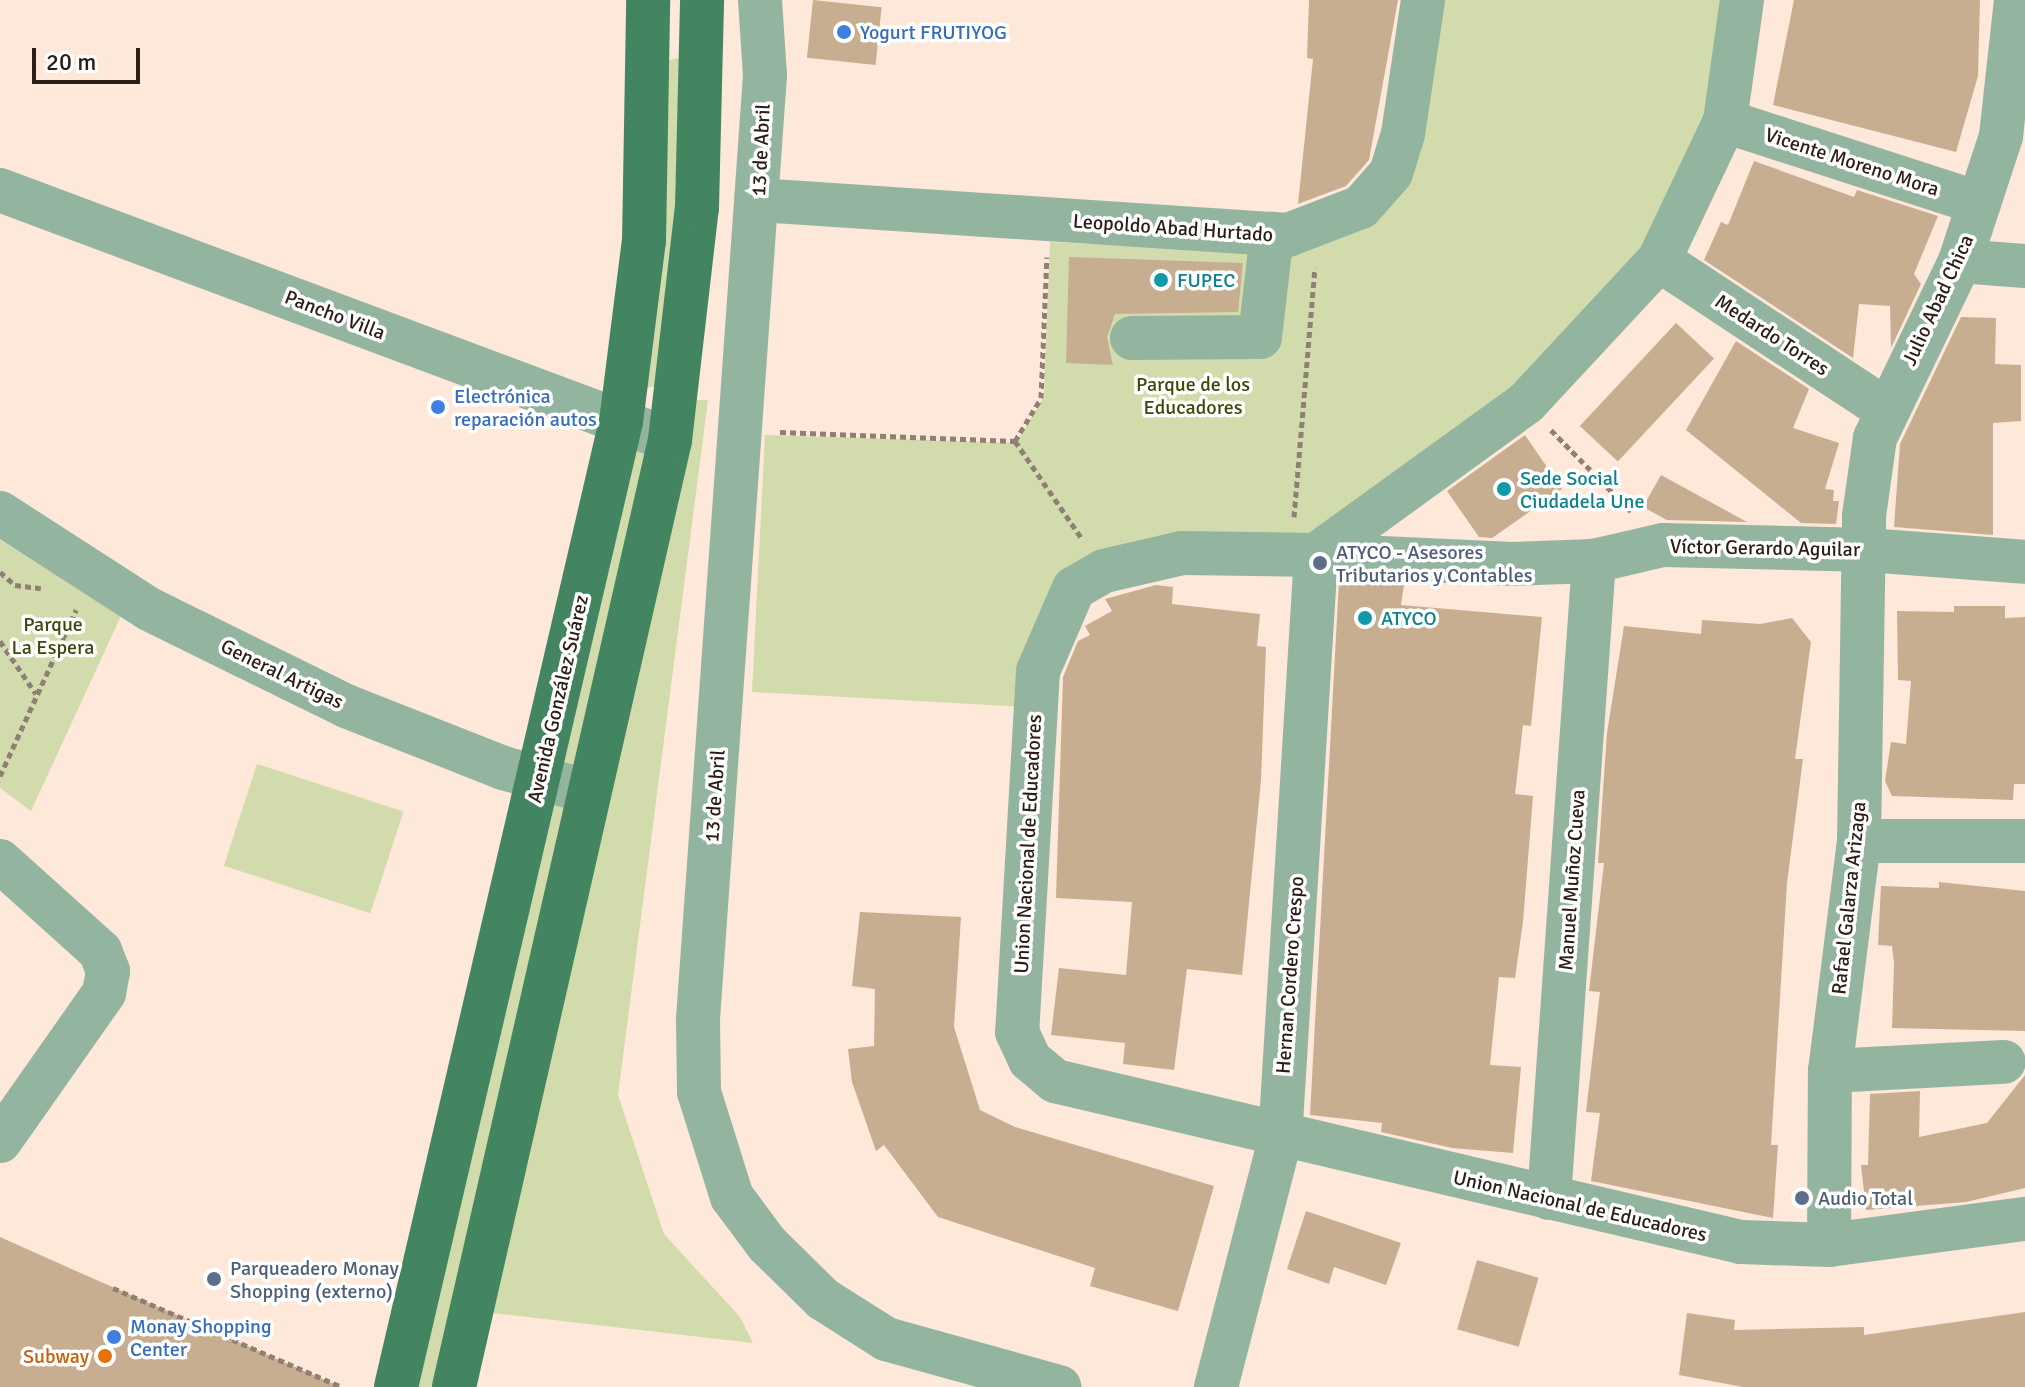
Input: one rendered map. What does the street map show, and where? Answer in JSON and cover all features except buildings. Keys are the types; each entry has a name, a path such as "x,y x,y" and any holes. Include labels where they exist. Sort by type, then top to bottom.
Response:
{"main road":[{"name":"Avenida González Suárez","path":"396,1387 621,422 644,241 648,0"},
{"path":"454,1387 586,791 670,440 697,208 702,0"}],"street":[{"name":"13 de Abril","path":"760,0 765,75 698,1019 699,1092 714,1148 732,1197 767,1244 823,1299 886,1339 1059,1387"},
{"name":"Leopoldo Abad Hurtado","path":"758,200 1272,234 1319,223 1361,207 1391,173 1403,134 1423,0"},
{"path":"1303,554 1526,403 1659,260 1725,121 1742,0"},
{"name":"Julio Abad Chica","path":"1867,550 1864,516 1885,409 1960,261 2001,136 2016,0"},
{"name":"Vicente Moreno Mora","path":"1725,121 1979,203"},
{"name":"Pancho Villa","path":"0,190 670,440"},
{"path":"1132,338 1260,337 1272,234"},
{"name":"Medardo Torres","path":"1659,260 1885,409"},
{"path":"1960,261 2025,266"},
{"name":"General Artigas","path":"0,513 161,615 346,706 540,779 586,791"},
{"name":"Víctor Gerardo Aguilar","path":"1303,554 1594,561 1663,545 1867,550 2025,562"},
{"name":"Rafael Galarza Arizaga","path":"1829,1245 1830,1071 1859,841 1867,550"},
{"name":"Union Nacional de Educadores","path":"1303,554 1182,553 1104,571 1074,588 1041,657 1017,1032 1030,1060 1055,1081 1280,1139 1741,1242 1829,1245 2025,1219"},
{"name":"Hernan Cordero Crespo","path":"1216,1387 1280,1139 1303,554"},
{"name":"Manuel Muñoz Cueva","path":"1549,1198 1594,561"},
{"path":"1859,841 2025,841"},
{"path":"0,861 100,951 108,971 104,993 3,1132"},
{"path":"1830,1071 2004,1062"}],"path":[{"path":"1015,441 1041,398 1048,220"},
{"path":"1303,554 1319,223"},
{"path":"1526,403 1663,545"},
{"path":"738,430 1015,441"},
{"path":"1015,441 1104,571"},
{"path":"0,572 15,585 57,590"},
{"path":"0,776 78,605"},
{"path":"0,641 36,694"},
{"path":"113,1288 342,1387"}],"green space":[{"name":"Parque de los Educadores","path":"1442,0 1720,0 1714,95 1644,254 1573,347 1323,536 1100,565 1028,707 752,692 765,435 1016,443 1044,397 1050,242 1287,254 1372,217"},
{"path":"677,58 683,62 686,143 658,385 643,389 665,61"},
{"path":"693,400 708,400 618,1095 664,1234 740,1317 753,1343 492,1313"},
{"path":"632,446 649,451 577,769 555,761"},
{"name":"Parque La Espera","path":"0,540 121,616 31,811 0,788"},
{"path":"257,764 403,812 370,913 224,866"},
{"path":"540,779 586,791 454,1387 396,1387"}],"place":[{"name":"Yogurt FRUTIYOG","path":"844,32"},
{"name":"FUPEC","path":"1161,280"},
{"name":"Electrónica reparación autos","path":"438,407"},
{"name":"Sede Social Ciudadela Une","path":"1504,489"},
{"name":"ATYCO - Asesores Tributarios y Contables","path":"1320,563"},
{"name":"ATYCO","path":"1365,618"},
{"name":"Audio Total","path":"1802,1198"},
{"name":"Parqueadero Monay Shopping (externo)","path":"214,1279"},
{"name":"Monay Shopping Center","path":"114,1337"},
{"name":"Subway","path":"105,1356"}]}
